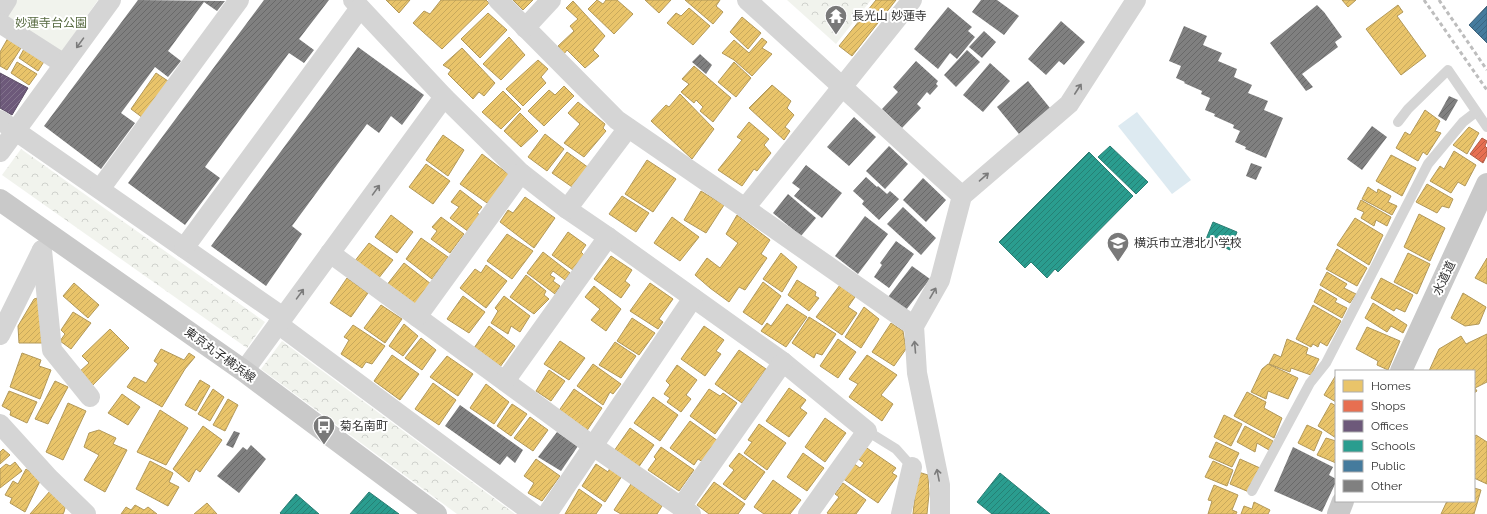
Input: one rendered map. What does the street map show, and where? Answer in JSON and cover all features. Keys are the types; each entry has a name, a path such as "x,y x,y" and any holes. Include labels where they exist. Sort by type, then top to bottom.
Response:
{"main road":[{"name":"水道道","path":"1402,370 1487,184"},
{"name":"東京丸子横浜線","path":"0,200 46,243 244,371 436,514"},
{"path":"1338,514 1343,502"}],"street":[{"path":"0,11 7,0"},
{"path":"0,152 8,125 64,64 111,0"},
{"path":"100,189 239,0"},
{"path":"498,0 617,120 914,326"},
{"path":"525,28 551,0"},
{"path":"747,0 962,196"},
{"path":"745,208 912,0"},
{"path":"940,514 940,485 917,373 914,326 940,280 962,196 1069,104 1136,0"},
{"path":"184,248 357,4 444,97 521,174 567,209 783,362 867,431 808,514"},
{"path":"0,23 64,64"},
{"path":"244,371 444,97"},
{"path":"8,125 184,248 534,514"},
{"path":"567,209 628,128"},
{"path":"417,317 521,174"},
{"path":"505,381 608,237"},
{"path":"0,335 46,243"},
{"path":"46,243 52,350 90,397"},
{"path":"330,253 593,446 686,510 783,362"},
{"path":"548,514 693,298"},
{"path":"0,424 49,478 86,514"},
{"path":"901,514 912,467"}],"lane":[{"path":"1398,122 1408,109 1448,70 1487,127"},
{"path":"1252,491 1310,384 1326,363 1428,164 1462,122 1476,112"},
{"path":"867,431 896,449 912,467"}],"green space":[{"name":"妙蓮寺台公園","path":"13,0 98,0 59,56 1,19"},
{"path":"787,0 871,0 836,44"},
{"path":"21,149 265,322 247,348 2,175"},
{"path":"282,341 515,514 457,514 261,369"}],"shaded area":[{"path":"1137,112 1191,180 1172,194 1118,126"}],"building: Homes":[{"path":"386,0 410,0 399,13"},
{"path":"441,0 486,0 489,3 442,49 413,23 424,11 430,14"},
{"path":"513,0 533,0 523,10"},
{"path":"597,0 603,4 606,0 617,0 633,14 614,34 588,9"},
{"path":"645,0 671,0 659,13"},
{"path":"685,0 720,0 716,6 723,12 713,24"},
{"path":"876,0 896,0 852,56 839,46"},
{"path":"1342,0 1356,0 1348,7"},
{"path":"573,1 605,36 593,50 599,56 585,68 567,50 564,54 558,46 574,31 570,26 578,19 566,8"},
{"path":"1398,5 1403,12 1397,16 1426,56 1401,75 1366,29"},
{"path":"689,8 710,26 693,45 667,23 676,13 681,16"},
{"path":"488,13 507,30 480,58 461,39"},
{"path":"742,17 761,33 748,49 730,32"},
{"path":"509,37 525,55 501,80 483,64"},
{"path":"8,38 21,48 7,70 0,66 0,52"},
{"path":"762,38 767,42 762,48 772,54 752,76 734,60 722,53 734,40 749,53"},
{"path":"25,47 45,60 38,71 19,58"},
{"path":"462,48 495,83 484,96 479,92 473,99 448,74 451,70 443,65"},
{"path":"538,60 548,69 541,77 546,83 523,106 506,89"},
{"path":"17,62 37,74 29,85 11,73"},
{"path":"734,62 751,78 736,97 718,82"},
{"path":"694,66 731,98 713,122 700,111 703,107 696,100 694,103 681,92 689,84 682,79"},
{"path":"156,73 171,83 143,118 131,109"},
{"path":"772,85 791,101 787,108 794,115 785,127 790,131 784,140 749,108"},
{"path":"564,86 574,96 544,126 528,111 549,90 555,95"},
{"path":"503,91 521,109 501,129 482,112"},
{"path":"680,94 714,129 692,159 651,121 666,105 669,107"},
{"path":"578,102 605,124 603,128 606,131 584,157 564,143 580,124 568,113"},
{"path":"1425,110 1440,121 1435,131 1441,133 1427,155 1423,152 1418,161 1396,148 1405,132 1410,135"},
{"path":"520,113 538,131 521,147 504,131"},
{"path":"749,122 769,139 764,145 771,153 757,171 754,169 742,186 718,170 742,140 737,137"},
{"path":"1469,127 1479,133 1467,154 1453,145"},
{"path":"545,134 564,149 547,171 528,157"},
{"path":"443,135 464,150 448,176 426,160"},
{"path":"1454,151 1476,165 1465,186 1458,182 1451,193 1430,181 1440,166 1444,169"},
{"path":"567,152 589,168 575,189 552,173"},
{"path":"482,154 511,176 490,205 460,184"},
{"path":"1391,155 1416,168 1402,196 1376,181"},
{"path":"647,160 676,179 653,212 625,194"},
{"path":"426,164 450,181 433,204 409,187"},
{"path":"1427,184 1453,199 1449,208 1442,206 1437,213 1416,202"},
{"path":"1368,187 1377,193 1378,189 1391,196 1388,202 1397,206 1392,215 1362,199"},
{"path":"460,190 482,207 477,213 482,216 469,232 450,218 459,207 451,202"},
{"path":"701,191 724,205 706,233 684,220"},
{"path":"622,196 649,213 636,232 609,214"},
{"path":"525,197 555,218 534,248 500,222 508,210 513,213"},
{"path":"1361,200 1391,217 1387,226 1376,220 1374,226 1361,218 1364,212 1357,209"},
{"path":"1419,214 1445,228 1430,261 1404,247"},
{"path":"391,215 413,232 397,253 375,237"},
{"path":"737,215 770,240 761,254 767,258 745,290 739,287 729,302 695,275 707,258 720,268 738,243 726,234"},
{"path":"441,217 464,234 450,253 431,239 437,231 432,227"},
{"path":"672,217 699,237 680,261 654,243"},
{"path":"1355,218 1383,235 1369,265 1337,245"},
{"path":"568,232 586,245 581,252 584,255 573,270 552,255"},
{"path":"507,234 533,251 512,279 487,261"},
{"path":"421,238 448,257 432,279 406,259"},
{"path":"369,243 393,260 378,279 354,262"},
{"path":"1337,249 1367,268 1357,286 1326,269"},
{"path":"543,252 570,273 565,280 553,271 550,275 555,278 553,281 560,286 555,294 527,273"},
{"path":"781,253 797,267 782,292 763,279"},
{"path":"1408,253 1430,264 1417,294 1394,282"},
{"path":"611,256 632,270 625,281 630,285 621,298 594,279"},
{"path":"1487,258 1487,284 1475,278"},
{"path":"404,263 431,284 415,307 386,286"},
{"path":"486,265 507,281 486,308 460,288 475,269 481,273"},
{"path":"1327,272 1347,284 1344,288 1356,294 1350,303 1320,285"},
{"path":"526,275 546,291 544,295 549,299 534,314 510,297"},
{"path":"347,278 368,293 351,317 330,303"},
{"path":"1381,278 1413,295 1405,312 1396,308 1394,311 1371,298"},
{"path":"797,280 816,292 815,296 819,298 809,311 788,295"},
{"path":"763,282 781,296 762,325 743,312"},
{"path":"74,283 99,305 88,318 63,296"},
{"path":"650,283 673,299 659,319 663,322 658,329 630,311"},
{"path":"840,285 855,297 848,307 857,313 842,335 816,317"},
{"path":"594,286 621,309 606,331 591,320 600,309 585,297"},
{"path":"1320,289 1337,299 1335,302 1347,308 1342,318 1314,302"},
{"path":"1463,293 1486,307 1479,324 1465,326 1451,318"},
{"path":"463,296 485,312 469,333 447,319"},
{"path":"504,296 530,316 520,332 511,326 508,334 491,323 498,311 495,308"},
{"path":"41,297 45,343 19,343 18,326 34,299"},
{"path":"1373,303 1407,325 1403,333 1391,326 1387,332 1365,318"},
{"path":"787,304 807,317 786,347 761,331 767,323 771,326"},
{"path":"381,305 402,319 385,343 364,328"},
{"path":"1313,305 1341,321 1327,346 1320,342 1318,347 1313,344 1311,347 1296,339"},
{"path":"864,307 879,319 861,348 845,337"},
{"path":"73,312 91,323 71,349 60,341 65,334 61,330"},
{"path":"809,317 836,334 822,355 816,353 814,358 792,343"},
{"path":"632,318 655,333 639,355 617,341"},
{"path":"891,323 903,331 906,349 894,366 872,352"},
{"path":"404,324 418,336 403,356 389,346"},
{"path":"353,325 385,346 372,364 366,362 362,368 341,354 349,340 344,337"},
{"path":"489,326 515,346 500,367 474,348"},
{"path":"704,326 724,340 716,351 721,354 705,376 681,359"},
{"path":"1367,327 1400,341 1388,370 1377,365 1378,361 1356,349"},
{"path":"110,329 129,348 92,386 79,372 89,363 82,356"},
{"path":"1487,334 1487,382 1475,388 1475,370 1429,370 1439,349 1461,336 1466,344"},
{"path":"421,338 436,350 422,370 405,358"},
{"path":"838,339 856,352 838,378 820,366"},
{"path":"1287,339 1308,348 1306,354 1319,359 1311,375 1291,368 1290,372 1269,364 1274,354 1281,357"},
{"path":"560,341 585,358 569,380 544,364"},
{"path":"615,342 636,356 621,378 599,365"},
{"path":"161,349 184,360 189,353 195,357 185,369 162,407 127,387 134,377 146,383 158,364 154,361"},
{"path":"739,350 766,369 742,403 715,384"},
{"path":"22,353 41,360 39,366 51,370 40,399 10,387"},
{"path":"392,355 419,374 400,400 374,381"},
{"path":"867,355 897,375 881,395 893,404 882,421 849,397 858,384 849,379"},
{"path":"447,356 473,374 458,396 430,377"},
{"path":"593,364 621,384 613,394 610,392 603,405 577,386"},
{"path":"1268,364 1298,378 1288,399 1268,391 1266,399 1251,392 1262,369"},
{"path":"677,365 697,380 686,395 691,399 681,412 667,402 670,398 664,394 670,385 666,381"},
{"path":"549,370 565,381 551,401 536,391"},
{"path":"1335,377 1335,401 1324,395"},
{"path":"200,380 210,386 196,411 185,405"},
{"path":"55,381 68,387 48,424 35,419"},
{"path":"433,383 456,400 439,425 415,409"},
{"path":"486,384 509,402 494,424 470,408"},
{"path":"789,388 806,400 800,408 807,413 789,437 766,421"},
{"path":"213,389 224,397 210,421 198,414"},
{"path":"574,389 602,408 586,432 558,412"},
{"path":"709,389 720,396 723,393 737,403 715,434 690,416"},
{"path":"9,391 37,402 27,423 10,415 11,411 2,406"},
{"path":"1247,392 1266,402 1264,408 1282,418 1274,438 1234,416"},
{"path":"122,394 140,407 128,425 108,413"},
{"path":"653,397 678,415 660,441 634,423"},
{"path":"228,399 238,405 225,431 213,425"},
{"path":"68,403 86,411 63,460 46,452"},
{"path":"1331,403 1335,405 1335,437 1318,426"},
{"path":"512,404 527,414 511,436 497,426"},
{"path":"160,410 188,428 166,465 137,452"},
{"path":"1224,415 1242,424 1231,446 1214,437"},
{"path":"530,417 548,430 533,451 514,438"},
{"path":"825,418 846,433 825,462 805,447"},
{"path":"690,421 718,441 703,462 698,459 694,465 670,448"},
{"path":"759,424 786,443 767,470 744,453 752,442 748,440"},
{"path":"1307,425 1322,432 1314,451 1298,443"},
{"path":"203,426 222,440 200,472 196,469 189,482 173,469"},
{"path":"1245,426 1273,441 1269,450 1257,443 1255,452 1237,442"},
{"path":"630,428 654,445 638,468 614,451"},
{"path":"99,430 116,438 113,444 127,450 105,492 84,480 99,455 84,447 89,433"},
{"path":"1476,435 1487,442 1487,484 1475,478"},
{"path":"1326,438 1335,441 1335,463 1317,455"},
{"path":"1216,442 1239,453 1232,467 1209,457"},
{"path":"861,444 896,468 892,473 897,476 878,503 842,478 853,463 860,468 864,463 853,455"},
{"path":"661,447 694,470 679,491 648,470 656,459 654,457"},
{"path":"3,449 10,455 0,464 0,452"},
{"path":"739,453 765,472 745,500 723,484 734,470 729,466"},
{"path":"803,453 824,468 807,491 787,477"},
{"path":"536,459 560,476 542,501 528,493 534,483 524,476"},
{"path":"1240,459 1260,468 1249,492 1230,484"},
{"path":"150,461 173,473 169,482 179,487 168,506 136,489"},
{"path":"1213,461 1233,470 1227,486 1205,477"},
{"path":"15,462 22,471 0,488 0,469 6,464 10,466"},
{"path":"596,464 608,472 610,468 622,476 605,502 582,486"},
{"path":"26,469 41,479 25,512 10,503 12,498 5,495 13,481 18,484"},
{"path":"915,471 928,475 929,494 927,514 913,514"},
{"path":"773,480 801,500 790,514 764,514 754,507"},
{"path":"714,482 745,504 738,514 709,514 697,505"},
{"path":"843,483 866,500 856,514 829,514 827,513 839,497 835,494"},
{"path":"631,484 662,506 657,514 621,514 614,510"},
{"path":"1214,485 1238,495 1232,510 1237,512 1236,514 1208,514 1212,501 1208,500"},
{"path":"1475,488 1481,490 1474,514 1441,514 1447,502 1475,502"},
{"path":"579,489 602,505 596,514 565,514"},
{"path":"50,491 66,504 63,514 30,514"},
{"path":"1254,502 1270,510 1268,514 1241,514 1244,506 1252,509"},
{"path":"207,503 217,514 194,514"},
{"path":"135,505 144,510 148,507 157,514 121,514 126,507 131,510"}],"building: Shops":[{"path":"1482,138 1487,141 1485,146 1487,148 1487,155 1483,163 1470,154"}],"building: Offices":[{"path":"0,73 28,88 12,115 0,108"}],"building: Schools":[{"path":"1110,146 1148,182 1136,194 1098,157"},
{"path":"1089,152 1133,196 1058,272 1055,269 1047,278 1031,262 1025,268 999,242"},
{"path":"1213,222 1237,232 1230,250 1206,239"},
{"path":"1000,473 1050,514 992,514 977,502"},
{"path":"369,492 399,514 350,514"},
{"path":"296,494 319,514 281,514 280,513"}],"building: Public":[{"path":"1487,6 1487,43 1469,25"}],"building: Other":[{"path":"138,0 225,1 217,11 204,2 168,51 181,61 168,77 155,67 121,113 135,123 101,169 44,126"},
{"path":"264,0 329,0 299,39 314,50 304,63 289,53 205,167 220,178 185,225 128,183"},
{"path":"981,0 997,0 1019,16 1004,35 972,12"},
{"path":"1317,5 1324,12 1342,37 1335,42 1338,47 1302,74 1313,87 1306,91 1270,43"},
{"path":"948,7 972,27 968,31 975,37 957,59 950,53 938,69 914,49"},
{"path":"1061,21 1085,42 1064,65 1059,61 1046,75 1028,59"},
{"path":"1184,26 1207,36 1203,45 1222,53 1218,61 1237,69 1234,77 1252,85 1248,93 1268,101 1264,110 1283,118 1266,158 1245,149 1246,147 1235,142 1240,131 1233,128 1234,125 1205,110 1210,98 1201,94 1202,91 1176,78 1181,66 1169,61"},
{"path":"984,31 996,42 982,58 969,47"},
{"path":"358,47 424,95 402,125 391,116 379,133 367,124 292,226 302,234 266,286 211,246"},
{"path":"967,50 980,62 956,87 944,75"},
{"path":"700,54 712,65 706,74 692,62"},
{"path":"916,61 938,81 936,84 938,86 930,95 927,92 917,104 921,108 902,128 882,109 898,92 893,87"},
{"path":"990,63 1010,81 983,112 963,95"},
{"path":"1028,81 1050,108 1019,134 997,107"},
{"path":"1449,96 1458,100 1446,121 1438,116"},
{"path":"854,117 876,137 849,166 827,147"},
{"path":"1372,126 1387,137 1362,170 1347,159"},
{"path":"889,146 908,164 885,189 866,171"},
{"path":"1251,163 1262,167 1256,180 1246,176"},
{"path":"806,165 842,193 822,218 794,196 800,189 792,183"},
{"path":"866,177 887,194 890,191 899,199 879,220 862,204 864,201 853,191"},
{"path":"923,178 946,200 926,222 903,200"},
{"path":"788,194 816,218 801,236 773,213"},
{"path":"903,207 936,238 921,255 887,224"},
{"path":"865,216 888,234 858,274 835,256"},
{"path":"896,241 914,254 889,288 874,277 882,265 880,263"},
{"path":"912,266 930,279 906,310 888,297"},
{"path":"460,405 523,450 515,463 507,456 500,465 445,426"},
{"path":"234,431 240,433 233,448 226,445"},
{"path":"557,432 578,446 561,471 538,457"},
{"path":"251,445 266,459 239,493 217,476 243,447 247,450"},
{"path":"1293,447 1333,467 1329,475 1335,478 1335,484 1322,512 1274,491"}],"railway":[{"path":"1424,0 1487,90"},
{"path":"1439,0 1487,70"}],"place":[{"name":"長光山 妙蓮寺","path":"836,36"},
{"name":"横浜市立港北小学校","path":"1118,262"},
{"name":"菊名南町","path":"324,446"}]}
